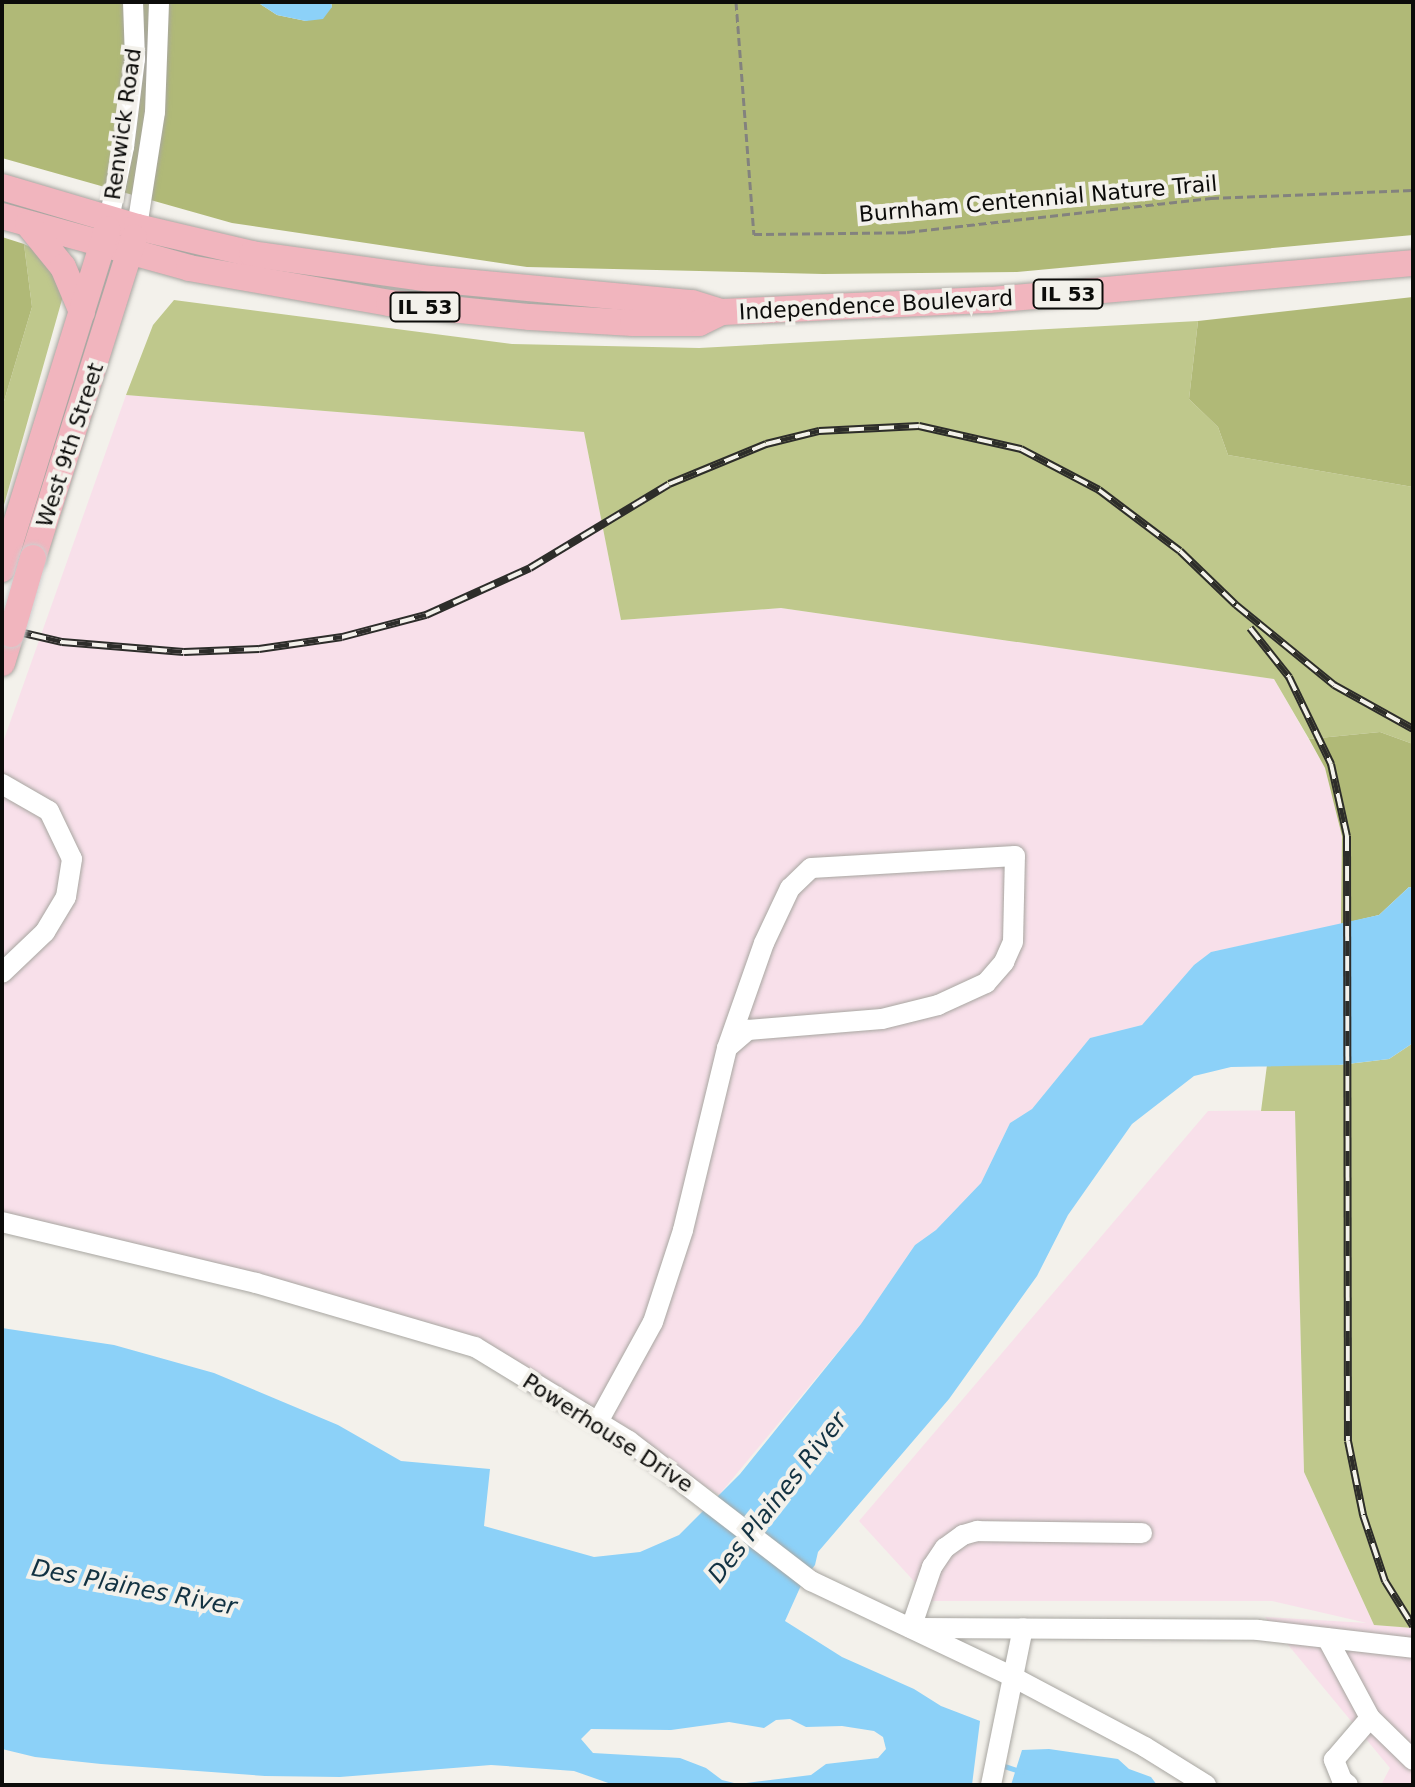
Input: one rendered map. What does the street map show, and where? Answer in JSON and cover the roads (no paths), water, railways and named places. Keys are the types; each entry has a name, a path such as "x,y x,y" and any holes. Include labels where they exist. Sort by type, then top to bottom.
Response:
{"main road":[{"name":"Independence Boulevard","path":"2,187 137,227 252,254 340,268 692,303 722,312 990,300 1413,263"},
{"name":"Independence Boulevard","path":"2,216 102,246 248,280 447,310 659,323 699,323 722,312"},
{"name":"Renwick Road","path":"102,246 109,219"},
{"path":"28,224 63,267 82,312"},
{"name":"West 9th Street","path":"2,663 137,227"},
{"name":"West 9th Street","path":"4,562 102,246"}],"street":[{"name":"Renwick Road","path":"109,219 124,147 135,59 133,2"},
{"name":"Renwick Road","path":"137,227 155,112 159,2"},
{"path":"2,784 49,811 72,859 66,897 45,932 2,973"},
{"path":"598,1422 653,1322 683,1230 727,1048 764,943 790,888 811,868 1015,856 1013,942 1004,962 986,983 938,1005 882,1019 748,1030 727,1048"},
{"name":"Powerhouse Drive","path":"2,1222 256,1283 475,1347 598,1422 708,1498 811,1581 1013,1677 1145,1747 1206,1785"},
{"path":"1142,1533 977,1531 963,1535 945,1548 932,1567 911,1628 1258,1630 1413,1648"},
{"path":"991,1785 1023,1628"},
{"path":"1327,1638 1370,1718 1413,1760"},
{"path":"1348,1785 1342,1780 1334,1760 1370,1718"}],"water":[{"path":"257,2 331,2 332,7 323,19 306,21 277,15"},
{"name":"Des Plaines River","path":"1409,887 1413,888 1413,1043 1389,1059 1339,1065 1231,1067 1194,1076 1132,1124 1068,1215 1037,1276 949,1399 818,1552 815,1565 803,1581 785,1621 842,1657 914,1689 941,1706 980,1721 972,1785 614,1785 574,1771 491,1765 340,1777 265,1776 101,1764 35,1757 2,1749 2,1328 114,1345 214,1373 338,1425 401,1461 490,1469 484,1526 594,1557 640,1552 679,1535 740,1474 861,1324 915,1245 936,1230 981,1183 1010,1123 1032,1109 1090,1038 1142,1025 1194,965 1211,952 1379,915","holes":["790,1719 806,1727 842,1726 874,1731 883,1737 886,1749 878,1758 826,1764 811,1775 738,1784 722,1780 706,1768 680,1758 593,1753 581,1739 591,1729 671,1730 729,1722 764,1728 776,1720"]},
{"path":"1049,1749 1118,1759 1129,1769 1151,1777 1157,1785 1011,1785 1022,1750"}],"waterway":[{"path":"1001,1765 1022,1772"}],"railway":[{"path":"2,628 62,642 184,652 259,649 342,637 426,615 530,568 669,484 766,444 819,431 919,426 1021,449 1099,490 1180,551 1236,605 1334,685 1413,729"},
{"path":"1250,628 1289,677 1331,764 1347,836 1348,1441 1363,1515 1385,1581 1413,1626"}]}
